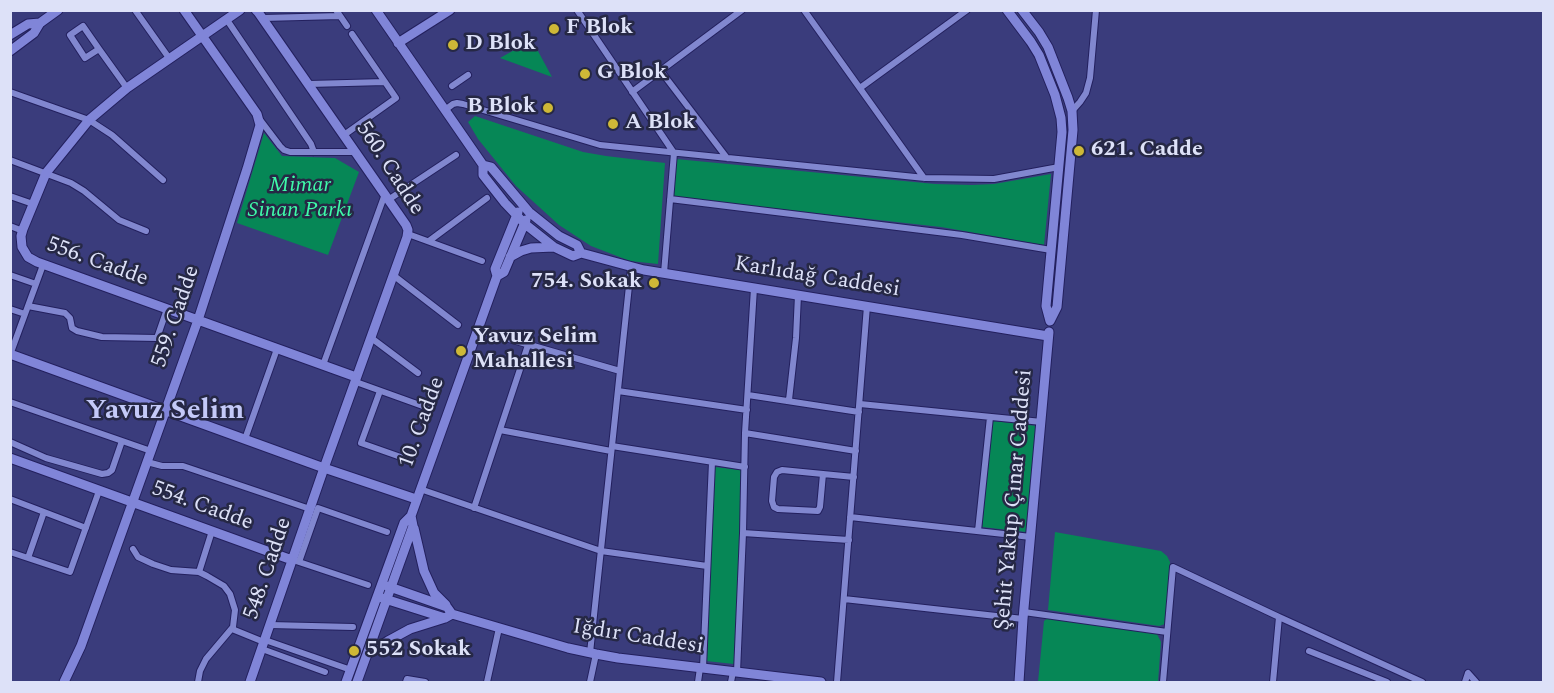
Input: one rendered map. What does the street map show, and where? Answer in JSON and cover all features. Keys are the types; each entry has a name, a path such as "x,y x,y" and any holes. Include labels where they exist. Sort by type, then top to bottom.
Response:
{"main road":[{"path":"10,51 34,33 40,23 58,10"},
{"path":"184,10 259,118"},
{"path":"202,36 240,10"},
{"name":"Karlıdağ Caddesi","path":"376,10 483,165 483,175 516,216 554,247 573,256 581,253 631,267 664,273 1048,336"},
{"path":"398,43 450,10"},
{"path":"1007,10 1039,55 1055,95 1061,118 1062,132 1046,306 1050,321"},
{"path":"1022,10 1048,47 1072,111 1073,130 1057,307 1050,321"},
{"name":"560. Cadde","path":"259,14 406,225 408,234 324,468"},
{"path":"12,33 28,24 40,23"},
{"name":"556. Cadde","path":"202,36 127,88 89,120 46,173 22,231 21,241 25,252 32,260 43,265 323,365 356,379"},
{"path":"1055,95 1065,90"},
{"name":"559. Cadde","path":"63,682 81,646 198,320 247,170 258,131 259,118"},
{"name":"Karlıdağ Caddesi","path":"483,165 491,167 529,212 559,236 577,246 581,253"},
{"name":"10. Cadde","path":"386,586 413,526 411,516 416,499 497,276 495,269 521,204"},
{"name":"10. Cadde","path":"497,276 504,272 529,212"},
{"path":"510,257 531,248 554,247"},
{"name":"Şehit Yakup Çınar Caddesi","path":"1019,682 1050,321"},
{"path":"11,354 324,468 416,499"},
{"name":"554. Cadde","path":"10,458 296,561"},
{"name":"548. Cadde","path":"250,682 262,643 296,561 324,468"},
{"name":"10. Cadde","path":"357,682 404,523 411,516"},
{"path":"367,654 410,629 448,613 424,571 413,526"},
{"name":"Iğdır Caddesi","path":"386,586 448,613"},
{"name":"10. Cadde","path":"346,682 382,598"},
{"name":"Iğdır Caddesi","path":"382,598 448,613 593,654 822,682"}],"street":[{"path":"135,10 169,58"},
{"path":"577,10 674,153 664,273"},
{"path":"632,92 742,10"},
{"path":"804,10 924,178"},
{"path":"860,88 967,10"},
{"path":"1072,111 1086,93 1090,78 1096,10"},
{"path":"259,14 338,13 347,26"},
{"path":"227,20 311,144 314,152"},
{"path":"99,49 85,58 70,35 83,26 127,88"},
{"path":"344,135 396,98 352,34"},
{"path":"660,70 727,158"},
{"path":"452,86 468,75"},
{"path":"309,84 385,82"},
{"path":"10,92 89,120 112,135 163,180"},
{"path":"445,110 453,104 463,104 600,145 924,178 994,179 1059,167"},
{"path":"259,118 284,150 290,152 355,152"},
{"path":"323,365 387,197 456,154"},
{"path":"10,160 78,187 119,220 146,231"},
{"path":"10,196 33,204"},
{"path":"429,242 487,198"},
{"path":"670,199 931,231 1051,250"},
{"path":"10,226 22,231"},
{"path":"408,234 482,261"},
{"path":"11,354 43,265"},
{"path":"590,682 601,551 631,267"},
{"path":"10,275 36,284"},
{"path":"393,275 458,325"},
{"path":"731,682 735,672 743,533 745,433 754,288"},
{"path":"789,400 798,295"},
{"path":"28,306 65,313 70,318 72,328 77,331 102,337 135,338 157,338 168,309"},
{"path":"837,682 867,306"},
{"path":"10,309 25,314"},
{"path":"478,330 620,371"},
{"path":"370,337 418,373"},
{"path":"474,508 528,345"},
{"path":"245,439 277,349"},
{"path":"356,379 380,391 431,409"},
{"path":"380,391 361,443 412,461"},
{"path":"618,391 747,410"},
{"path":"748,395 859,408 1042,422"},
{"path":"10,402 151,451"},
{"path":"978,531 990,417"},
{"path":"500,430 745,467"},
{"path":"745,433 856,451"},
{"path":"10,442 46,458 102,474 112,470 122,441"},
{"path":"147,462 162,466 183,466 310,509"},
{"path":"698,682 702,668 712,462"},
{"path":"823,474 818,511 774,507 772,501 774,477 782,470 854,477"},
{"path":"420,489 601,551 708,566"},
{"path":"10,552 70,572 99,490"},
{"path":"10,499 86,528"},
{"path":"368,585 296,561 318,508 387,532"},
{"path":"28,558 44,512"},
{"path":"850,516 1030,537"},
{"path":"199,572 212,531"},
{"path":"743,533 849,540"},
{"path":"133,549 138,557 153,564 179,571 199,572 219,582 230,594 235,610 232,629 206,659 198,682"},
{"path":"1163,682 1173,567 1422,682"},
{"path":"844,599 1167,632"},
{"path":"1273,682 1279,617"},
{"path":"270,625 353,627"},
{"path":"487,682 499,628"},
{"path":"232,629 324,672"},
{"path":"262,643 351,670"},
{"path":"1309,651 1386,682"},
{"path":"1465,682 1468,673 1476,682"},
{"path":"406,682 407,678 425,682"}],"green space":[{"path":"532,40 552,77 500,58"},
{"path":"475,116 583,152 665,163 658,264 630,261 591,246 559,225 516,186 478,139 468,122"},
{"name":"Mimar Sinan Parkı","path":"264,133 282,156 335,158 359,172 328,255 237,223"},
{"path":"676,159 935,184 994,184 1051,174 1044,245 941,227 672,197"},
{"path":"993,421 1037,426 1026,532 982,527"},
{"path":"715,467 743,472 734,664 706,661"},
{"path":"1055,532 1161,551 1167,556 1170,562 1165,624 1159,626 1048,610"},
{"path":"1048,618 1157,634 1161,642 1158,682 1038,682 1044,621"}],"place":[{"name":"F Blok","path":"554,29"},
{"name":"D Blok","path":"453,45"},
{"name":"G Blok","path":"585,74"},
{"name":"B Blok","path":"548,108"},
{"name":"A Blok","path":"613,124"},
{"name":"621. Cadde","path":"1079,151"},
{"name":"754. Sokak","path":"654,283"},
{"name":"Yavuz Selim Mahallesi","path":"461,351"},
{"name":"552 Sokak","path":"354,651"}],"district":[{"name":"Yavuz Selim","path":"165,413"}]}
